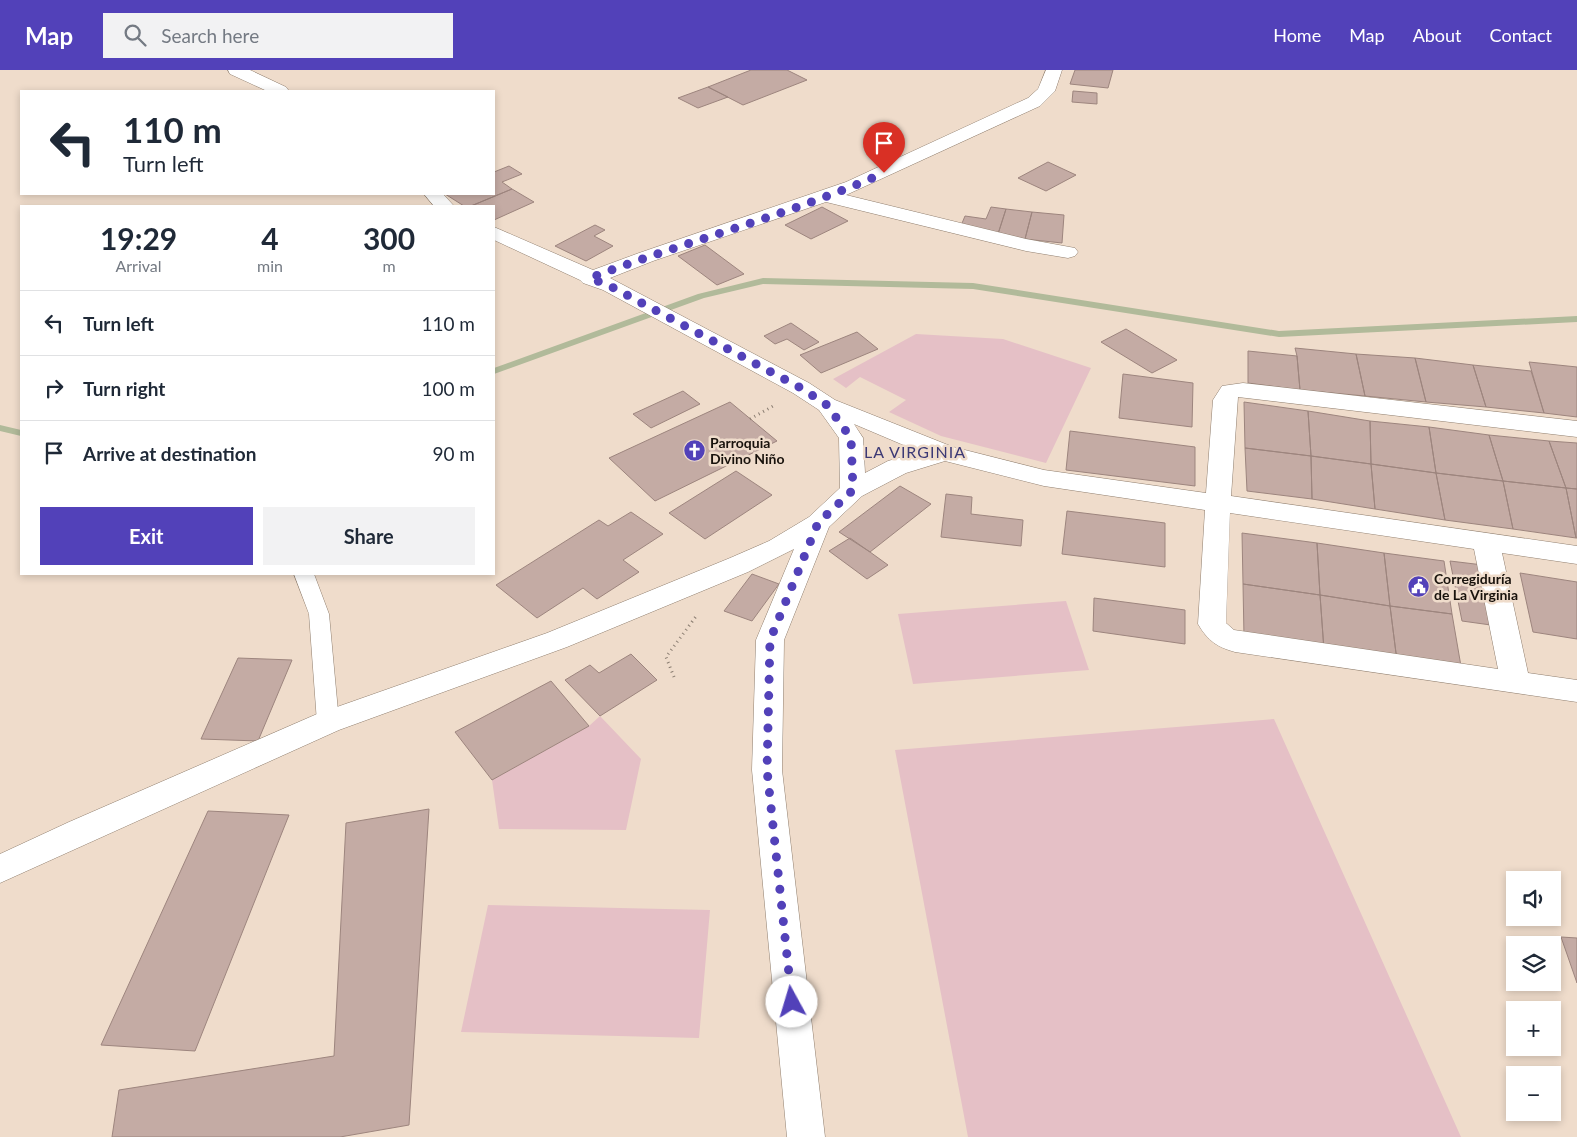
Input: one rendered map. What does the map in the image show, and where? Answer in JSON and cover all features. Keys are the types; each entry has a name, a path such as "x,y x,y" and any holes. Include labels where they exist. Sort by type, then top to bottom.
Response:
{"street":[{"path":"236,70 278,90"},
{"path":"600,282 646,257 827,196 899,167 1034,102 1046,91 1054,70"},
{"path":"434,195 443,205"},
{"path":"827,196 1026,246 1068,252"},
{"path":"495,233 600,282 801,388 827,405 945,453 1044,478 1577,555"},
{"path":"1577,429 1244,390 1230,391 1225,400 1212,624 1216,632 1226,639 1577,691"},
{"path":"827,405 851,438 853,490"},
{"path":"0,869 80,831 328,722 576,632 739,565 778,547 818,523 853,490 897,467 945,453"},
{"path":"806,1137 767,770 770,640 818,523"},
{"path":"1486,541 1515,682"}],"lane":[{"path":"304,575 319,614 328,722"}],"path":[{"path":"674,676 666,657 699,612"}],"shaded area":[{"path":"916,334 1003,339 1091,368 1046,463 941,436 889,412 906,400 860,377 846,388 833,379"},
{"path":"1066,601 1089,670 913,684 898,614"},
{"path":"600,716 641,759 626,830 499,829 492,780 589,726"},
{"path":"1274,719 1461,1137 968,1137 895,750"},
{"path":"488,905 710,910 699,1038 461,1032"}],"building":[{"path":"751,70 787,70 807,80 743,105 708,87"},
{"path":"1075,70 1113,70 1108,88 1070,84"},
{"path":"708,87 728,97 698,108 678,98"},
{"path":"1073,91 1097,93 1097,104 1072,102"},
{"path":"1048,162 1076,175 1046,191 1018,178"},
{"path":"509,166 522,174 502,182 512,189 473,205 462,205 447,195 495,195 495,172"},
{"path":"512,189 534,202 495,220 495,205 473,205"},
{"path":"822,207 848,221 811,239 785,225"},
{"path":"991,207 1006,209 998,234 960,228 965,216 986,219"},
{"path":"1006,209 1032,212 1025,239 998,234"},
{"path":"1032,212 1064,215 1062,243 1025,239"},
{"path":"595,225 605,230 594,236 613,246 586,261 555,246"},
{"path":"705,245 744,274 717,285 678,256"},
{"path":"791,323 819,342 804,350 787,339 775,344 764,336"},
{"path":"1126,329 1177,360 1152,373 1101,342"},
{"path":"857,332 878,349 821,373 800,355"},
{"path":"1295,348 1356,354 1365,396 1300,390"},
{"path":"1248,351 1297,356 1300,390 1248,383"},
{"path":"1356,354 1415,358 1426,402 1365,396"},
{"path":"1415,358 1473,365 1486,407 1426,402"},
{"path":"1529,362 1577,367 1577,417 1544,413"},
{"path":"1473,365 1531,371 1544,413 1486,407"},
{"path":"1123,374 1193,383 1192,427 1119,418"},
{"path":"683,391 700,404 651,428 633,414"},
{"name":"Parroquia Divino Niño","path":"730,402 777,441 655,501 609,458"},
{"path":"1244,402 1308,411 1311,456 1245,448"},
{"path":"1308,411 1370,421 1371,464 1311,456"},
{"path":"1370,421 1429,427 1436,473 1371,464"},
{"path":"1429,427 1489,435 1503,481 1436,473"},
{"path":"1070,431 1195,447 1195,486 1066,470"},
{"path":"1489,435 1549,441 1566,488 1503,481"},
{"path":"1549,441 1577,443 1577,489 1566,488"},
{"path":"1245,448 1311,456 1312,499 1247,491"},
{"path":"1311,456 1371,464 1375,509 1312,499"},
{"path":"1371,464 1436,473 1445,520 1375,509"},
{"path":"736,471 772,495 705,539 669,513"},
{"path":"1436,473 1503,481 1513,529 1445,520"},
{"path":"1503,481 1566,488 1576,538 1513,529"},
{"path":"900,486 931,504 870,552 839,532"},
{"path":"1566,488 1577,489 1577,538 1576,538"},
{"path":"946,494 972,497 971,514 1023,520 1021,546 941,537"},
{"path":"1067,511 1165,523 1165,567 1062,554"},
{"path":"631,512 663,534 623,560 639,572 597,599 583,588 537,618 496,585 599,520 608,526"},
{"path":"1242,533 1317,543 1320,595 1243,584"},
{"path":"850,538 888,565 867,579 829,551"},
{"path":"1317,543 1384,553 1390,606 1320,595"},
{"path":"1384,553 1444,561 1452,614 1390,606"},
{"path":"1450,561 1483,565 1498,626 1462,621"},
{"path":"1520,573 1577,582 1577,639 1533,632"},
{"path":"752,574 779,584 752,621 724,611"},
{"path":"1243,584 1320,595 1324,650 1244,637"},
{"path":"1320,595 1390,606 1397,661 1324,650"},
{"path":"1094,598 1185,610 1185,644 1093,631"},
{"path":"1390,606 1452,614 1462,672 1397,661"},
{"path":"631,654 657,680 600,716 565,680 590,665 599,673"},
{"path":"238,658 292,660 258,741 201,739"},
{"path":"551,681 589,726 492,780 455,732"},
{"path":"429,809 409,1125 340,1137 112,1137 119,1090 334,1056 346,823"},
{"path":"208,811 289,815 195,1051 101,1045"},
{"path":"1561,937 1577,938 1577,983"}],"waterway":[{"path":"495,371 701,296 763,281 973,286 1279,334 1577,319"},
{"path":"0,428 20,433"}],"place":[{"name":"Parroquia Divino Niño","path":"694,450"},
{"name":"Corregiduría de La Virginia","path":"1418,586"}],"district":[{"name":"LA VIRGINIA","path":"915,451"}],"route":[{"path":"792,1002 767,770 770,640 818,523 853,490 851,438 827,405 801,388 610,286 590,278 646,257 827,196 884,173"}]}
